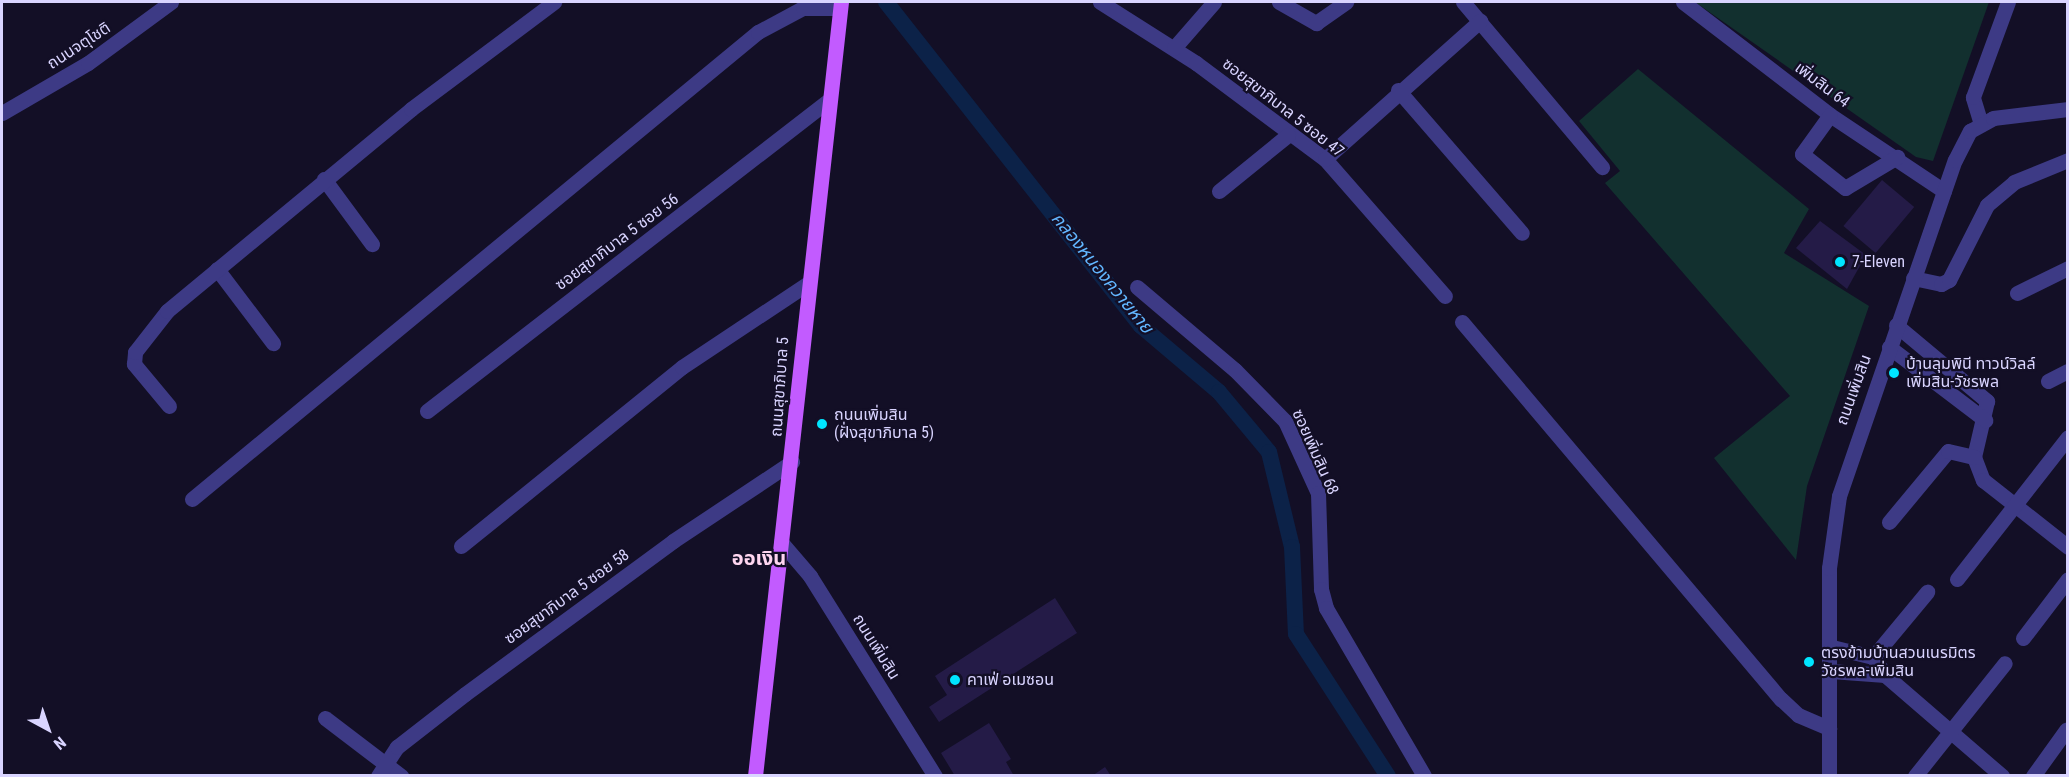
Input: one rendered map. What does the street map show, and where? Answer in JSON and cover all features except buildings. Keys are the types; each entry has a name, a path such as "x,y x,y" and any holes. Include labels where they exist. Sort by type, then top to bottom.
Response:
{"main road":[{"name":"ถนนสุขาภิบาล 5","path":"755,776 792,462 807,284 840,5"}],"street":[{"name":"ถนนจตุโชติ","path":"2,112 88,63 171,2"},
{"path":"169,406 140,376 135,352 166,311 324,179 554,2"},
{"name":"ซอยสุขาภิบาล 5 ซอย 47","path":"1100,2 1174,48 1288,135 1325,159 1445,296"},
{"path":"1174,48 1214,2"},
{"path":"1279,2 1316,22 1346,2"},
{"path":"1463,2 1602,166"},
{"name":"เพิ่มสิน 64","path":"1683,2 1830,115 1897,157 1944,191"},
{"path":"2008,2 1973,97 1981,124 2008,113 2067,109"},
{"path":"192,499 758,32 803,8 840,5"},
{"path":"1325,159 1398,90 1480,21"},
{"path":"1398,90 1522,233"},
{"name":"ซอยสุขาภิบาล 5 ซอย 56","path":"427,411 829,100"},
{"path":"1830,115 1802,154 1845,188 1897,157"},
{"name":"ถนนเพิ่มสิน","path":"1829,776 1832,647 1829,568 1839,496 1944,191 1959,152 1981,124"},
{"path":"1219,191 1288,135"},
{"path":"1913,278 1941,284 1949,280 1987,205 2014,182 2067,160"},
{"path":"324,179 372,244"},
{"path":"2017,293 2067,268"},
{"path":"217,269 273,343"},
{"path":"461,546 682,367 807,284"},
{"name":"ซอยเพิ่มสิน 68","path":"1137,287 1235,370 1286,421 1320,502 1320,589 1326,608 1424,776"},
{"path":"1462,322 1781,699 1798,715 1829,728"},
{"path":"1896,325 1977,389 1987,401 1985,420 1974,457 1983,480 2067,547"},
{"path":"1889,347 1985,420"},
{"path":"2048,381 2067,371"},
{"path":"1957,579 2067,437"},
{"path":"1889,522 1948,451 1974,457"},
{"name":"ซอยสุขาภิบาล 5 ซอย 58","path":"382,770 397,747 465,694 674,541 792,462"},
{"name":"ถนนเพิ่มสิน","path":"781,542 810,576 935,776"},
{"path":"2023,638 2067,579"},
{"path":"1873,657 1927,592"},
{"path":"1832,647 1873,657 1885,675 2002,776"},
{"path":"1915,776 2005,663"},
{"path":"1831,671 1885,675"},
{"path":"325,718 382,770 401,776"},
{"path":"2033,776 2066,730"}],"green space":[{"path":"1695,2 1989,2 1933,161 1916,157"},
{"path":"1638,69 1809,209 1784,253 1869,306 1807,486 1796,560 1714,458 1790,396 1605,183 1620,171 1579,121"}],"waterway":[{"name":"คลองหนองควายหาย","path":"886,2 1141,326 1219,392 1269,452 1292,547 1296,634 1388,776"}],"place":[{"name":"7-Eleven","path":"1840,262"},
{"name":"บ้านลุมพินี ทาวน์วิลล์ เพิ่มสิน-วัชรพล","path":"1894,373"},
{"name":"ถนนเพิ่มสิน (ฝั่งสุขาภิบาล 5)","path":"822,424"},
{"name":"ตรงข้ามบ้านสวนเนรมิตร วัชรพล-เพิ่มสิน","path":"1809,662"},
{"name":"คาเฟ่ อเมซอน","path":"955,680"}],"district":[{"name":"ออเงิน","path":"759,558"}]}
